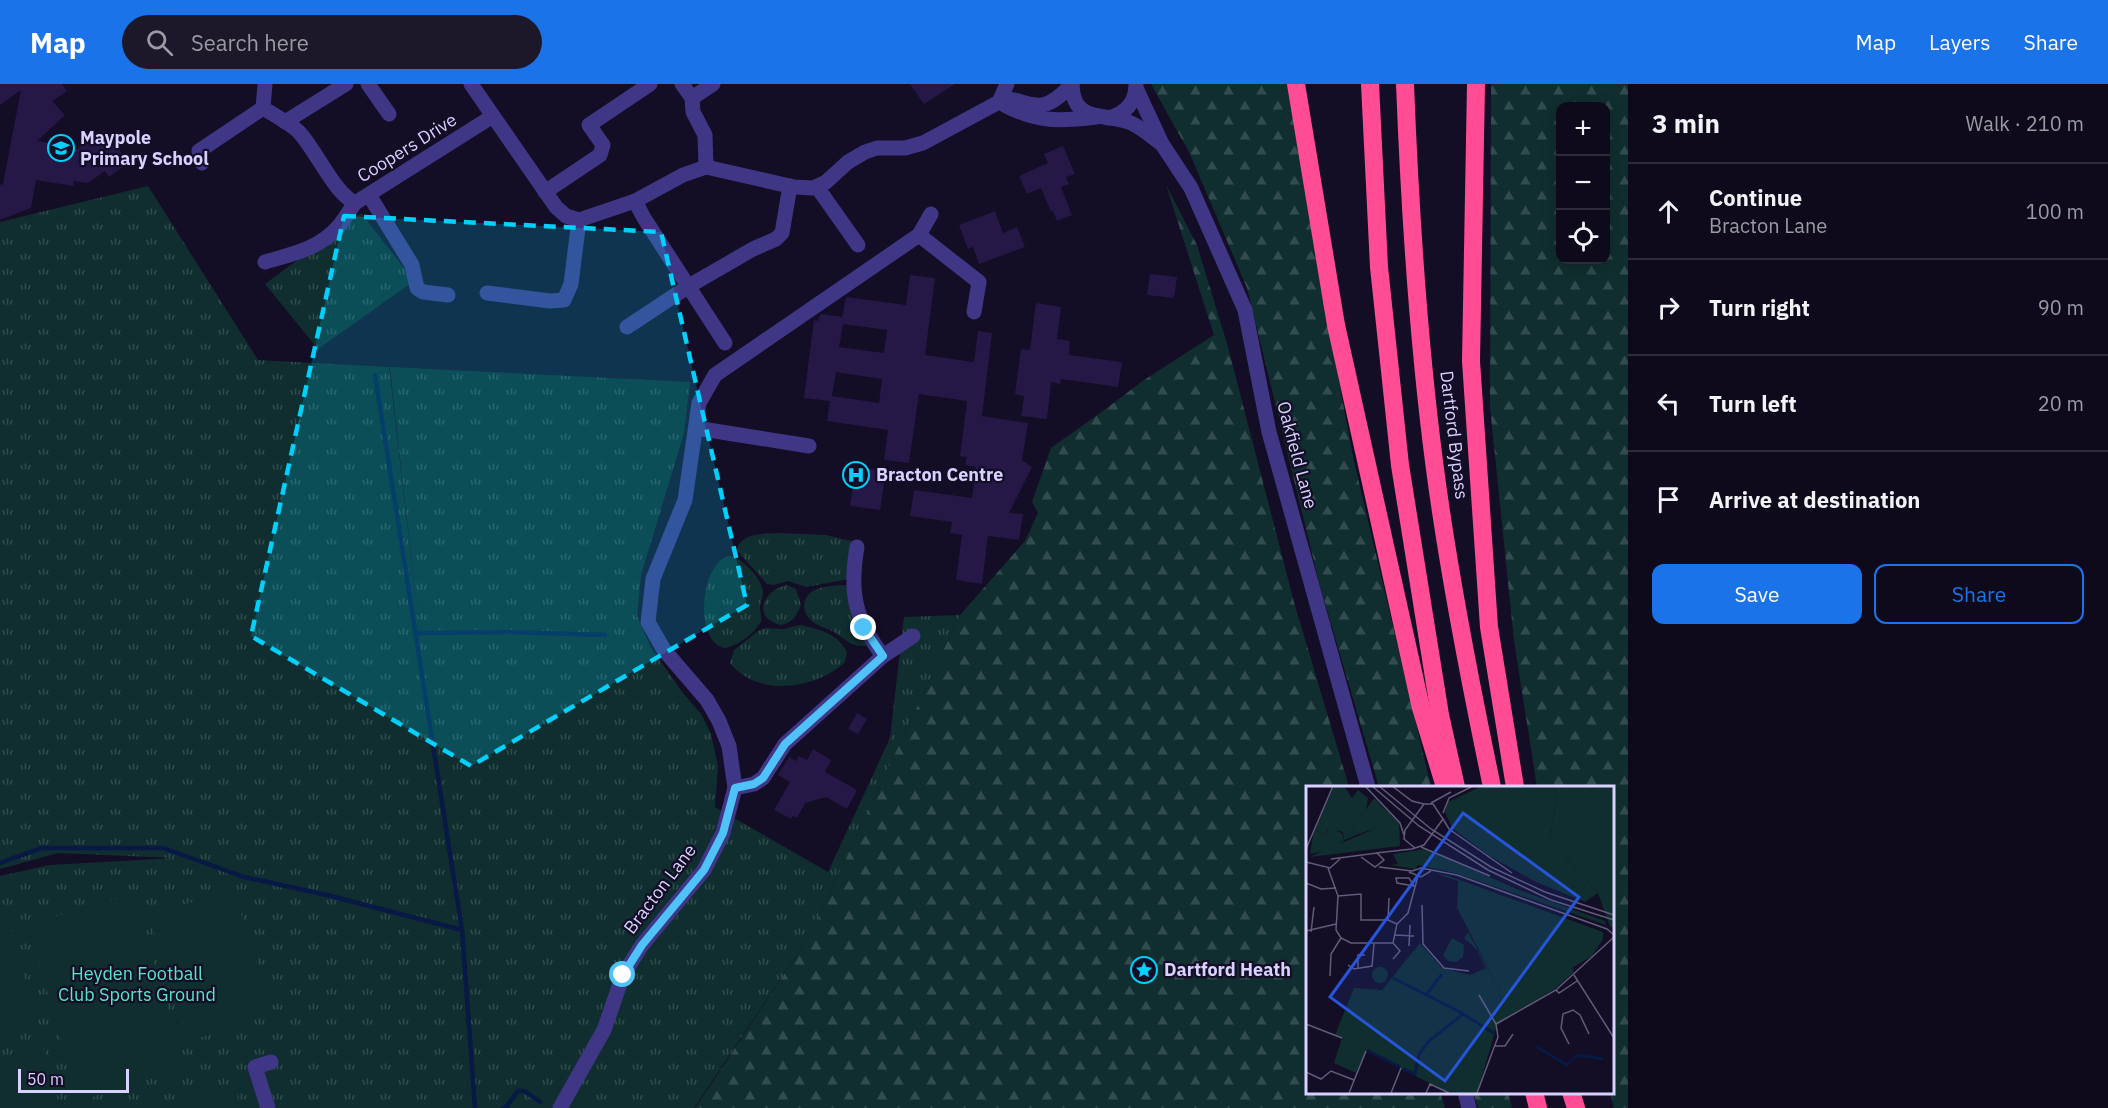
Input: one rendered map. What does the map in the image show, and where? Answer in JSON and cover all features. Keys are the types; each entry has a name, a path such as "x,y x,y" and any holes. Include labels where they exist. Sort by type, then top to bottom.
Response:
{"highway":[{"path":"1296,84 1336,325 1421,708 1445,786"},
{"path":"1370,84 1379,267 1400,465 1440,716 1456,786"},
{"name":"Dartford Bypass","path":"1405,84 1410,203 1420,336 1435,470 1467,669 1492,786"},
{"path":"1476,84 1471,361 1489,627 1515,786"},
{"path":"1534,1093 1538,1108"},
{"path":"1571,1093 1576,1108"},
{"path":"1578,1093 1581,1108"}],"street":[{"path":"202,164 199,152 263,108 265,84"},
{"path":"285,123 346,84"},
{"path":"368,84 389,114"},
{"path":"545,192 600,155 601,144 589,125 650,84"},
{"path":"682,84 692,98 693,112 706,142 706,167"},
{"path":"692,98 713,84"},
{"path":"995,84 999,102 1018,112 1055,121 1102,118"},
{"path":"999,102 1007,84"},
{"path":"474,85 560,212 579,220 635,201 683,176 706,167 790,186 818,187 848,162 865,152 877,148 905,148 923,143 999,102 1011,98 1042,105 1064,92 1072,84"},
{"name":"Oakfield Lane","path":"1072,84 1075,100 1080,108 1102,118 1130,123 1162,144"},
{"name":"Oakfield Lane","path":"1102,118 1116,116 1130,105 1136,86"},
{"name":"Oakfield Lane","path":"1136,86 1162,144 1191,188 1245,310 1269,432 1368,786"},
{"name":"Coopers Drive","path":"263,108 297,130 346,198 355,203 493,116"},
{"path":"627,327 689,286 753,249 776,239 782,233 790,186"},
{"path":"818,187 858,245"},
{"path":"369,195 412,265 417,288 423,292 448,295"},
{"path":"635,201 725,343"},
{"path":"265,262 295,255 313,247 338,228 355,203"},
{"path":"913,636 883,656 785,744 763,778 754,784 735,788 729,746 719,721 707,700 664,650 648,622 653,579 685,500 699,403 715,375 919,235 932,214"},
{"path":"487,293 549,301 564,300 571,284 579,220"},
{"path":"919,235 979,282 974,312"},
{"path":"696,428 809,446"},
{"path":"857,547 853,584 855,604 867,634 883,656"},
{"name":"Bracton Lane","path":"560,1108 604,1030 623,975 642,945 704,870 723,833 735,788"},
{"path":"268,1108 255,1067 271,1062"},
{"path":"1465,1093 1470,1108"}],"highlighted area":[{"path":"344,216 661,232 747,605 471,766 251,636"}],"green space":[{"path":"1151,84 1290,84 1319,274 1353,457 1431,786 1379,786 1320,586 1247,288 1190,154"},
{"path":"1491,84 1628,84 1628,1108 1614,1108 1610,1093 1613,1093 1613,786 1537,786 1514,641 1490,407"},
{"path":"1166,185 1197,245 1228,347 1294,602 1349,786 1306,786 1306,1093 1440,1093 1445,1108 695,1108 810,935 960,615 1025,541 1038,513 1032,502 1051,448 1144,380 1214,335"},
{"name":"Heyden Football Club Sports Ground","path":"148,186 258,360 389,367 423,663 390,367 690,382 684,433 641,575 637,616 651,648 701,714 711,734 718,766 715,807 828,872 890,738 904,617 960,615 810,935 694,1108 0,1108 0,876 50,865 174,858 58,853 0,869 0,222"},
{"path":"361,213 414,281 318,349 265,284"},
{"path":"779,533 826,535 855,542 849,579 806,587 788,581 773,585 767,584 737,548 749,536"},
{"path":"730,556 741,561 751,570 760,582 763,593 760,605 761,621 758,626 740,642 724,648 714,642 708,631 704,600 712,571 720,561"},
{"path":"787,585 796,589 801,605 794,618 781,625 766,616 763,611 764,604 772,592"},
{"path":"842,585 850,586 867,646 852,644 834,632 817,625 805,612 806,599 813,591"},
{"path":"800,625 821,630 838,640 847,652 845,662 819,678 787,686 756,681 742,674 730,663 734,650 758,631 766,628 784,629"},
{"path":"233,889 273,1014 189,1041 149,916"},
{"name":"Heyden Football Club Sports Ground","path":"134,894 185,1068 79,1101 28,924"},
{"path":"6,909 38,1026 0,1036 0,911"},
{"path":"43,1046 59,1104 46,1108 0,1108 0,1059"},
{"path":"234,1085 241,1108 149,1108"},
{"path":"1473,1093 1508,1093 1512,1108 1478,1108"}],"building":[{"path":"0,84 62,84 67,91 52,101 65,115 37,141 79,149 80,143 85,144 105,130 128,163 109,177 105,171 88,183 74,181 73,186 36,180 31,208 0,220 0,185 3,184 21,90 0,105"},
{"path":"910,84 955,84 924,104"},
{"path":"1063,146 1075,174 1066,177 1069,184 1061,187 1072,215 1057,221 1041,188 1027,194 1019,176 1048,163 1044,154"},
{"path":"995,211 1003,233 1017,227 1025,247 979,264 973,247 968,249 959,225"},
{"path":"1150,274 1177,277 1174,298 1147,295"},
{"name":"Bracton Centre","path":"910,275 935,278 925,355 974,362 978,331 992,333 982,416 1028,423 1022,460 1032,467 1009,513 1023,514 1019,540 988,536 982,584 956,580 962,535 950,533 952,522 910,516 914,490 972,498 976,467 965,465 967,457 960,456 967,401 919,394 909,463 884,460 888,430 827,421 830,401 804,398 814,320 818,321 822,314 842,317 846,297 906,305","holes":["843,324 887,330 884,353 839,347","836,372 882,379 879,403 832,396"]},
{"path":"1036,303 1061,307 1057,339 1070,341 1069,355 1122,362 1118,387 1061,379 1060,384 1051,382 1047,419 1021,416 1024,396 1015,394 1021,349 1030,350"},
{"path":"867,468 886,471 880,510 850,506 855,473 866,474"},
{"path":"857,713 867,719 858,734 848,729"},
{"path":"813,749 831,760 825,772 857,790 847,809 826,797 805,803 797,818 793,816 791,819 774,810 790,782 778,775 789,757 796,761 799,756 807,760"}],"waterway":[{"path":"375,375 462,930"},
{"path":"416,633 508,632 605,635"},
{"path":"0,863 42,848 163,848 244,877 327,895 462,930 475,1108"},
{"path":"503,1108 518,1091 525,1091 540,1102"}],"place":[{"name":"Maypole Primary School","path":"61,148"},
{"name":"Bracton Centre","path":"856,475"},
{"name":"Dartford Heath","path":"1144,970"}],"route":[{"path":"623,975 642,945 704,870 723,833 735,788 754,784 766,776 785,744 883,656 864,628"}]}
